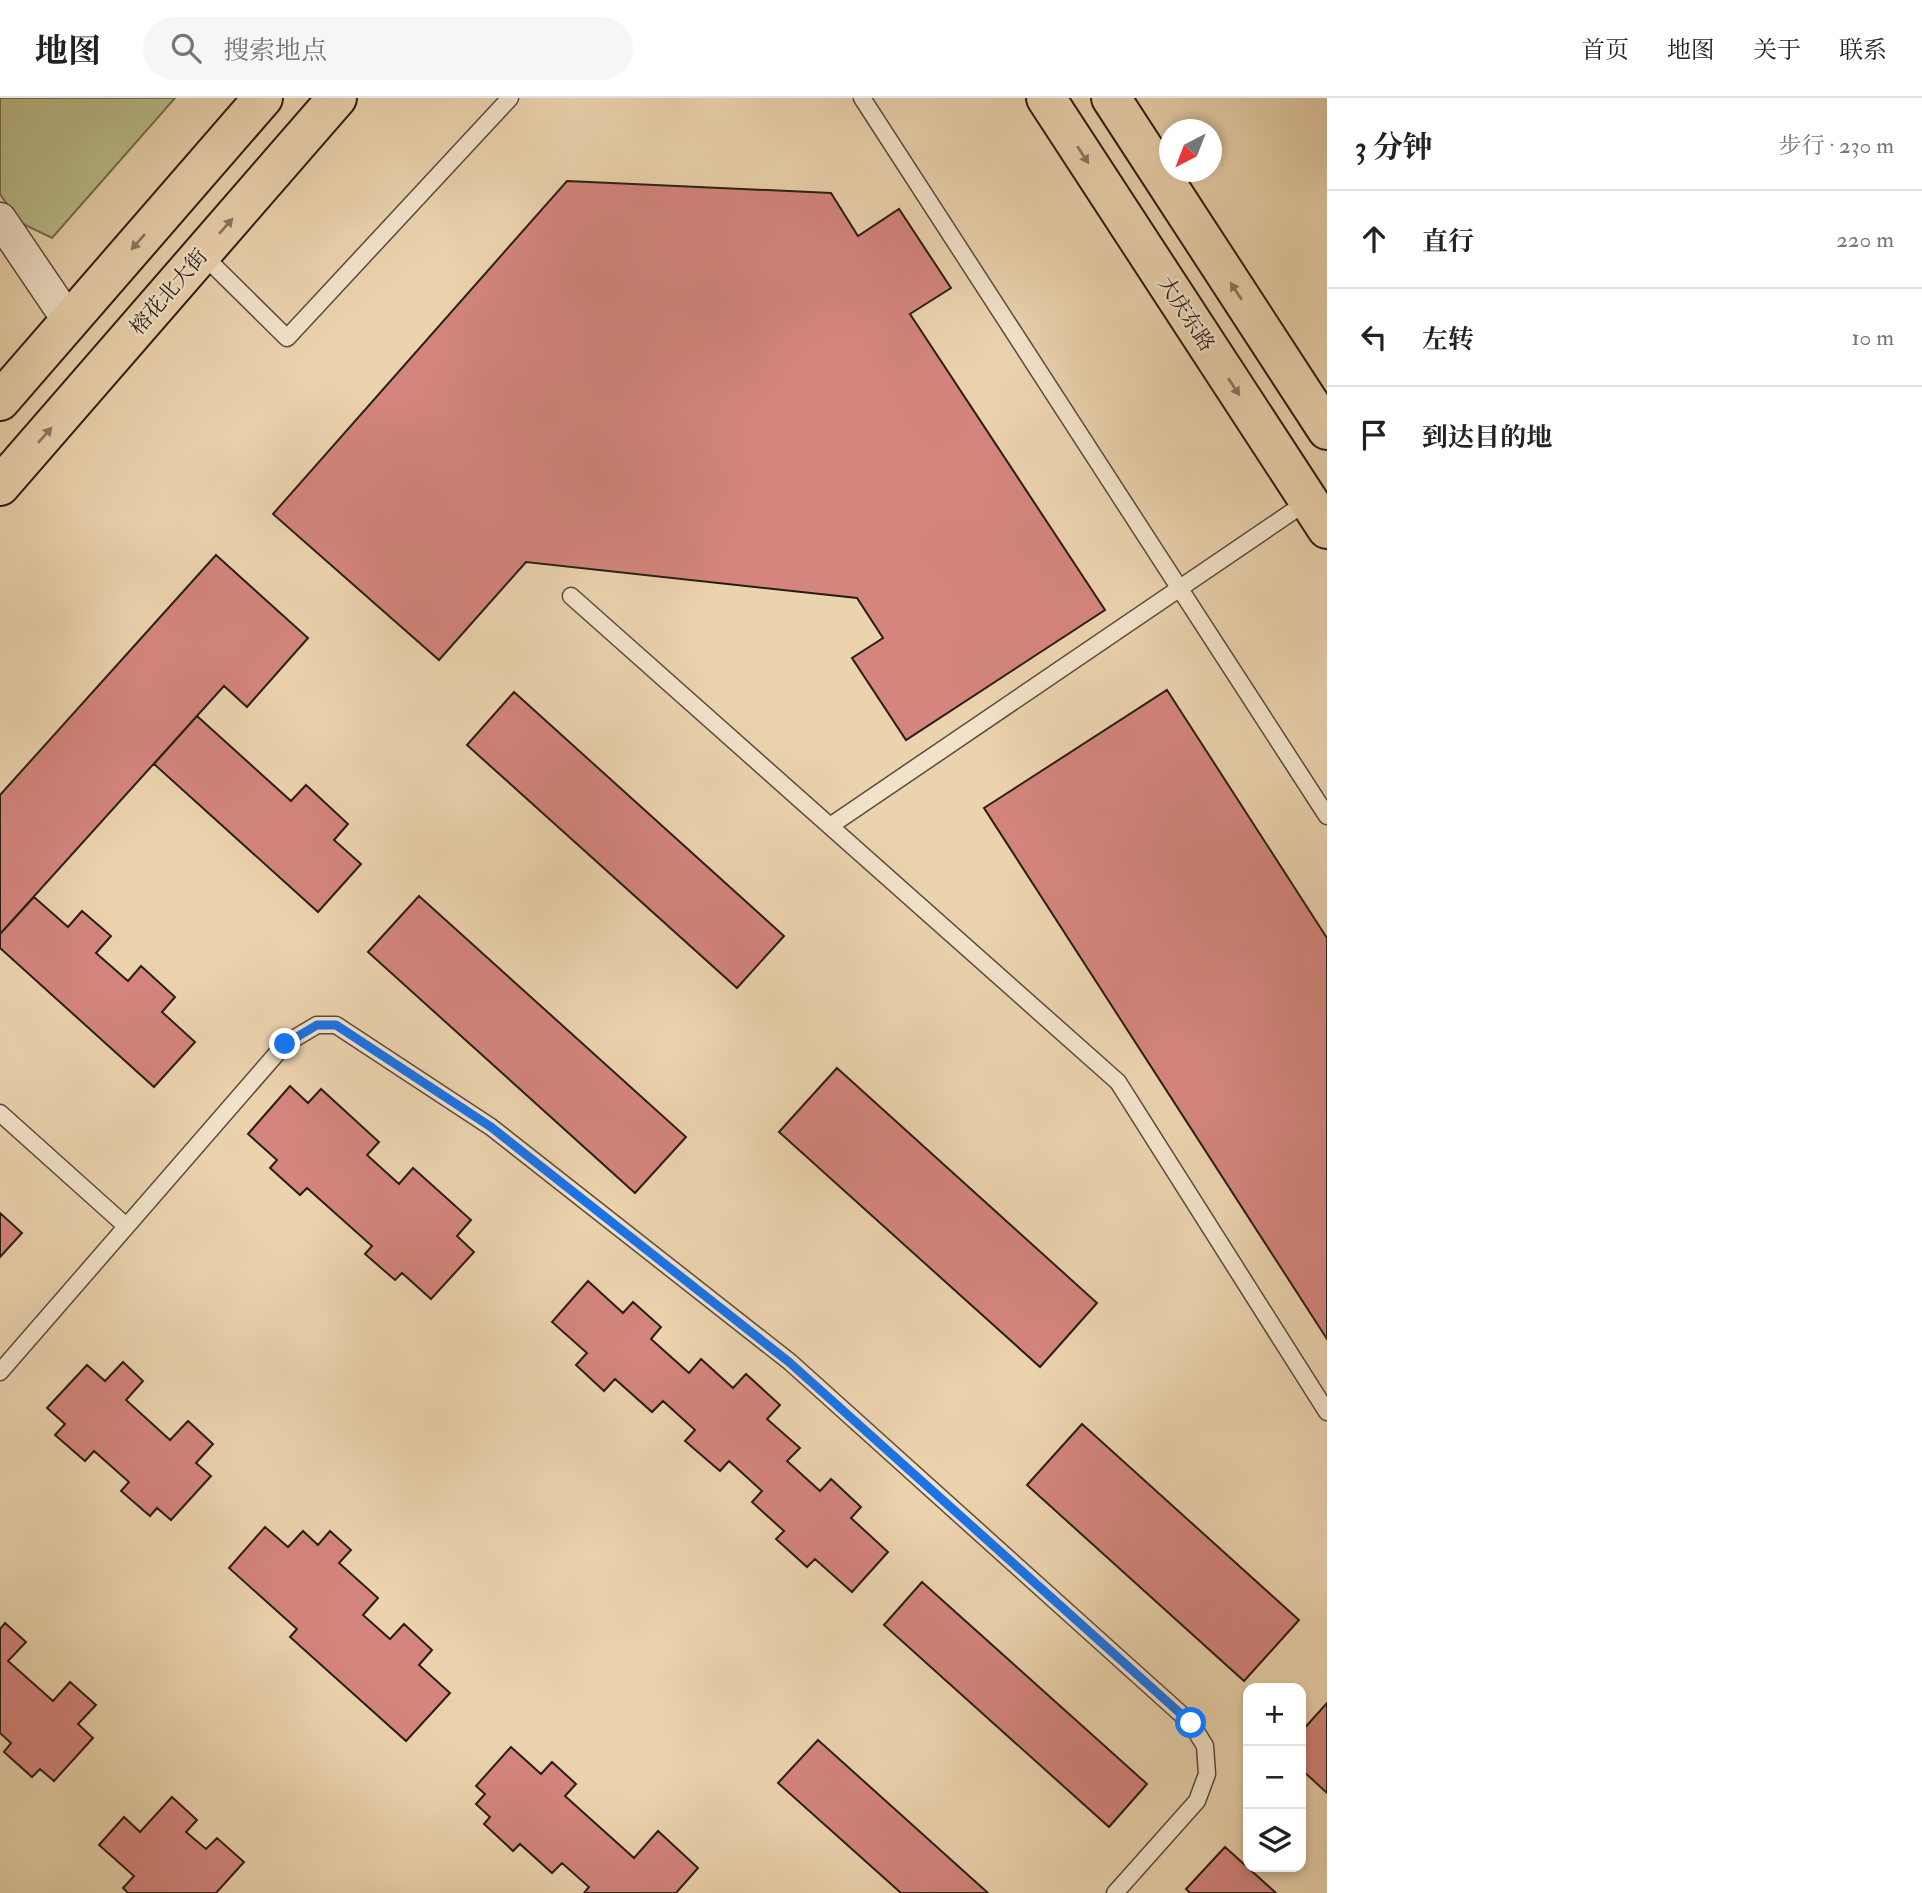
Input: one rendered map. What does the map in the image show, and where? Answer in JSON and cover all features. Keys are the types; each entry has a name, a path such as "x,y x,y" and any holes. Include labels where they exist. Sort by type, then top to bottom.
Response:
{"main road":[{"path":"0,401 264,98"},
{"name":"榕花北大街","path":"0,486 337,98"},
{"name":"大庆东路","path":"1046,98 1318,515"},
{"path":"1111,98 1327,430"}],"street":[{"path":"0,219 69,321"}],"lane":[{"path":"202,254 287,338 510,98"},
{"path":"862,98 1327,816"},
{"path":"830,827 1180,589 1318,515"},
{"path":"571,596 1118,1082 1327,1412"},
{"path":"0,1372 285,1044 317,1025 336,1025 491,1127 789,1362 1191,1723 1205,1746 1207,1774 1197,1801 1117,1892"},
{"path":"0,1113 126,1226"}],"green space":[{"path":"0,98 175,98 52,238 19,222 0,194"}],"building":[{"path":"567,181 831,193 858,236 899,209 951,288 910,314 1105,610 906,740 852,658 883,638 857,598 526,562 439,660 273,514"},
{"path":"216,555 308,638 247,707 224,686 0,934 0,795"},
{"path":"1167,690 1327,938 1327,1339 984,808"},
{"path":"514,692 784,936 737,988 467,745"},
{"path":"197,716 291,801 306,785 348,824 334,840 361,864 318,912 154,764"},
{"path":"419,896 686,1137 635,1193 368,952"},
{"path":"34,897 68,927 82,911 111,936 96,953 128,981 141,966 175,997 162,1012 195,1042 154,1087 0,948 0,934"},
{"path":"837,1068 1097,1303 1040,1367 779,1132"},
{"path":"290,1086 308,1103 321,1089 379,1142 367,1155 399,1184 413,1168 471,1220 457,1236 474,1252 431,1299 402,1273 395,1280 365,1254 372,1246 307,1188 300,1195 270,1168 277,1160 248,1134"},
{"path":"0,1213 22,1233 0,1257"},
{"path":"588,1281 623,1313 633,1302 661,1327 651,1339 689,1373 701,1359 733,1388 746,1374 780,1405 767,1419 800,1448 787,1461 820,1491 831,1479 861,1507 851,1518 888,1552 852,1592 815,1559 807,1567 776,1539 784,1531 752,1502 762,1491 729,1461 720,1471 685,1441 695,1430 663,1401 652,1412 615,1379 604,1391 576,1365 587,1353 552,1322"},
{"path":"123,1362 143,1381 126,1400 170,1440 188,1421 213,1444 196,1463 211,1476 171,1520 157,1508 150,1516 121,1491 129,1482 94,1451 85,1461 55,1435 65,1424 47,1408 87,1365 105,1381"},
{"path":"1082,1424 1299,1620 1244,1681 1027,1485"},
{"path":"265,1527 288,1547 303,1531 318,1545 330,1531 351,1550 339,1563 378,1598 363,1615 390,1639 404,1624 432,1650 419,1665 450,1693 406,1741 290,1637 297,1629 229,1568"},
{"path":"922,1582 1147,1784 1109,1827 884,1625"},
{"path":"5,1623 26,1642 8,1661 53,1701 70,1682 96,1705 78,1724 93,1738 54,1781 40,1769 32,1777 4,1752 11,1743 0,1733 0,1629"},
{"path":"1327,1703 1327,1793 1306,1774 1306,1726"},
{"path":"818,1740 988,1893 901,1893 778,1783"},
{"path":"511,1747 541,1774 552,1762 576,1784 565,1796 634,1858 658,1831 698,1868 676,1893 584,1893 589,1887 562,1863 552,1873 520,1844 513,1851 484,1824 490,1817 476,1804 485,1794 476,1786"},
{"path":"172,1797 197,1820 186,1832 206,1849 217,1838 244,1862 216,1893 128,1893 123,1888 134,1876 99,1845 124,1817 140,1832"},
{"path":"1225,1847 1243,1863 1243,1872 1253,1872 1276,1893 1190,1893 1186,1889"}],"route":[{"path":"285,1044 317,1025 336,1025 491,1127 789,1362 1191,1723"}]}
